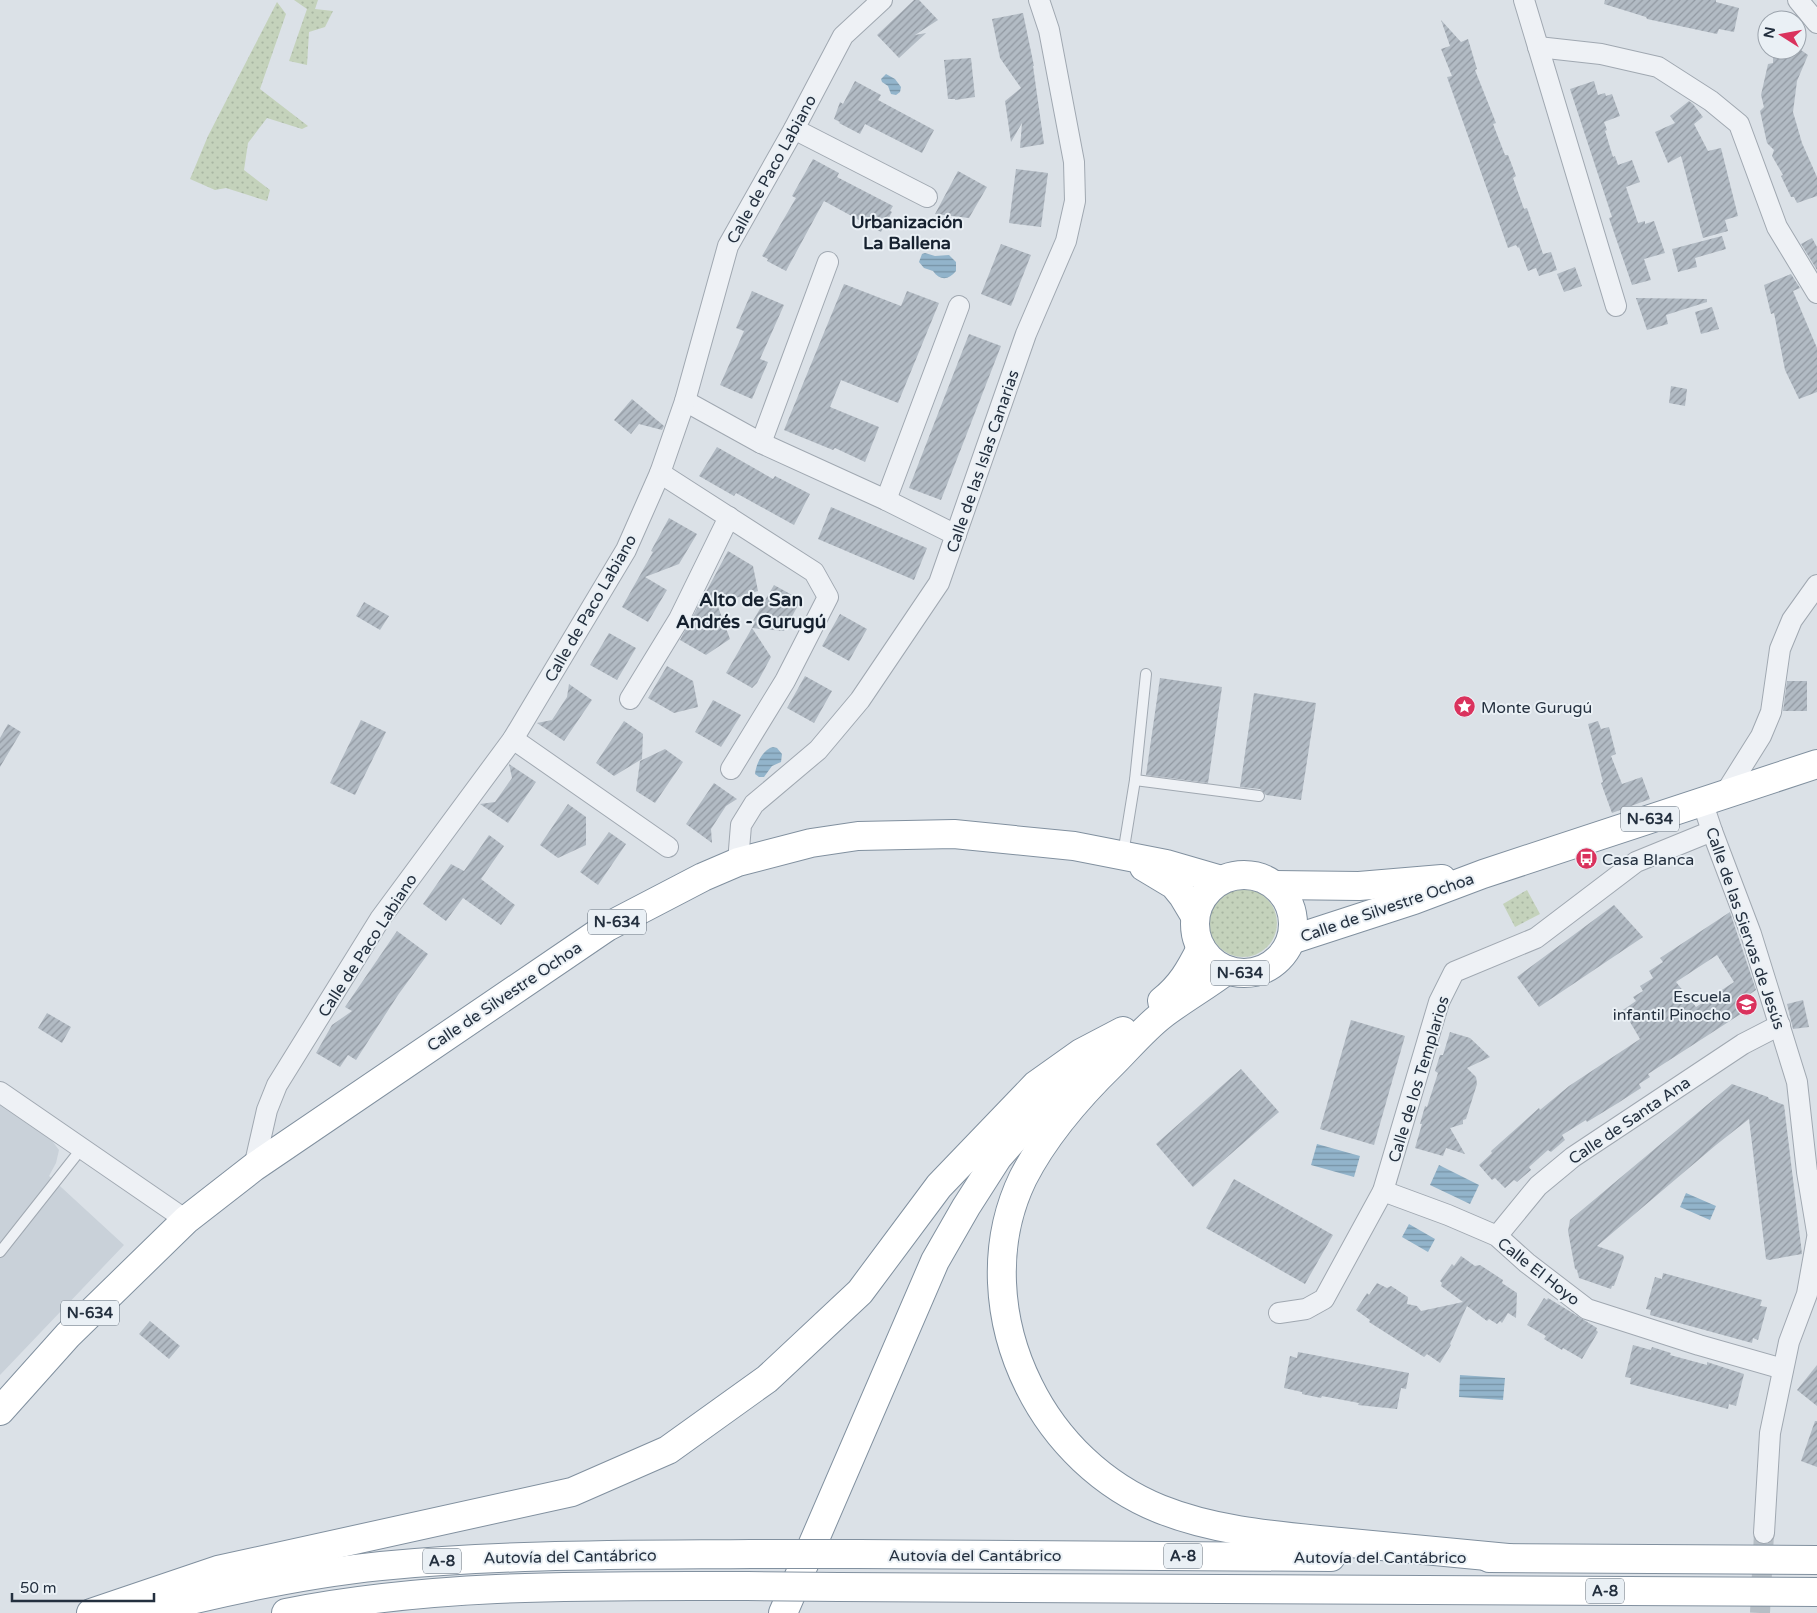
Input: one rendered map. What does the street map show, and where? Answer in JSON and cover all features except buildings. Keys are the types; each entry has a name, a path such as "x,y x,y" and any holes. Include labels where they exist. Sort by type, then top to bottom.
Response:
{"highway":[{"name":"Calle de Silvestre Ochoa","path":"1291,940 1414,900 1483,874 1817,764"},
{"name":"Calle de Silvestre Ochoa","path":"186,1220 254,1167 607,927 738,862 811,843 858,836 954,834 1074,846 1123,855"},
{"name":"N-634","path":"1123,855 1166,864 1221,880"},
{"name":"N-634","path":"1123,855 1174,885 1195,916"},
{"name":"N-634","path":"1248,874 1262,878 1275,885 1286,896 1292,910 1294,925 1291,940 1284,954 1272,965 1258,972 1242,974 1227,970 1208,958 1201,948 1196,933 1195,916 1200,902 1208,889 1221,880 1234,875 1248,874"},
{"name":"Calle de Silvestre Ochoa","path":"1275,885 1359,886 1483,874"},
{"path":"783,1613 935,1262 966,1207 998,1157 1027,1124 1063,1089 1075,1074 1123,1031 1171,994 1187,976 1201,948"},
{"path":"1063,1089 1161,1016 1227,970"},
{"path":"1161,1016 1087,1089 1063,1119 1040,1150 1023,1178 1011,1211 1003,1248 1001,1289 1010,1336 1019,1366 1034,1397 1065,1440 1094,1470 1137,1498 1190,1519 1214,1526 1274,1536 1508,1558"},
{"path":"91,1613 218,1570 572,1492 668,1450 767,1379 860,1292 939,1186 1036,1085 1081,1053 1123,1031"},
{"name":"N-634","path":"0,1411 68,1336 186,1220"},
{"name":"Autovía del Cantábrico","path":"138,1613 225,1591 301,1577 379,1566 470,1558 858,1554 1817,1560"},
{"path":"420,1613 507,1603 588,1586"},
{"name":"Autovía del Cantábrico","path":"286,1613 320,1606 438,1593 588,1586 1817,1592"}],"street":[{"name":"Calle de Paco Labiano","path":"254,1167 266,1110 277,1085 380,919 513,739 626,550 660,473 685,401 728,246 794,129 843,36 882,0"},
{"name":"Calle de las Islas Canarias","path":"738,862 741,825 754,804 818,750 860,700 939,583 1026,334 1066,241 1075,201 1074,162 1049,30 1040,0"},
{"path":"1524,0 1616,306"},
{"path":"1798,0 1817,23"},
{"path":"1538,47 1601,54 1658,67 1711,102 1738,124 1777,227 1817,293"},
{"path":"794,129 927,197"},
{"path":"761,443 828,262"},
{"path":"886,500 959,306"},
{"path":"685,401 761,443 886,500 956,535"},
{"path":"660,473 814,572 828,598 785,681 731,769"},
{"path":"630,699 679,618 729,517"},
{"path":"1713,798 1761,736 1771,712 1780,649 1792,620 1817,585"},
{"path":"513,739 668,847"},
{"name":"Calle de las Siervas de Jesús","path":"1713,798 1712,831 1751,934 1797,1082 1807,1172 1817,1232"},
{"name":"Calle de los Templarios","path":"1278,1313 1306,1309 1324,1299 1383,1191 1439,1002 1454,972 1536,938 1636,862 1712,831"},
{"name":"Calle de Santa Ana","path":"1497,1236 1538,1186 1573,1156 1743,1044 1780,1025"},
{"path":"0,1092 186,1220"},
{"name":"Calle El Hoyo","path":"1383,1191 1448,1215 1497,1236 1527,1263 1586,1309 1699,1345 1783,1369"},
{"path":"1764,1533 1770,1433 1789,1342 1812,1297 1817,1238"}],"lane":[{"path":"1123,855 1135,780 1146,674"},
{"path":"1135,780 1259,796"},
{"path":"0,1252 82,1148"}],"shaded area":[{"path":"0,1104 50,1138 59,1150 56,1163 49,1176 124,1245 0,1375"}],"green space":[{"path":"294,0 318,0 315,9 333,11 325,27 309,32 307,65 289,61 307,9"},
{"path":"277,2 286,14 260,89 308,126 302,129 267,118 248,143 244,170 270,190 267,201 226,188 215,190 190,179 208,136"},
{"path":"1243,889 1256,892 1267,899 1274,910 1277,923 1274,936 1267,947 1256,954 1243,957 1230,954 1219,947 1212,936 1209,923 1212,910 1219,899 1230,892"},
{"path":"1527,890 1540,914 1515,927 1503,904"}],"water":[{"path":"886,74 895,79 901,87 900,92 896,95 891,94 888,86 882,82 881,79"},
{"path":"922,254 935,256 949,255 956,262 956,271 947,278 942,278 933,271 924,268 919,262"},
{"path":"769,748 777,748 782,754 781,762 772,766 764,777 759,777 755,774 758,762"},
{"path":"1317,1144 1360,1156 1354,1177 1311,1165"},
{"path":"1439,1165 1479,1185 1470,1204 1430,1185"},
{"path":"1686,1193 1716,1206 1710,1220 1680,1207"},
{"path":"1409,1224 1435,1239 1428,1252 1402,1237"},
{"path":"1460,1375 1505,1378 1503,1400 1459,1397"}],"tunnel":[{"path":"1760,1613 1764,1533"}],"place":[{"name":"Monte Gurugú","path":"1465,707"},
{"name":"Casa Blanca","path":"1586,859"},
{"name":"Escuela infantil Pinocho","path":"1747,1005"}],"district":[{"name":"Urbanización La Ballena","path":"907,232"},
{"name":"Alto de San Andrés - Gurugú","path":"751,610"}]}
